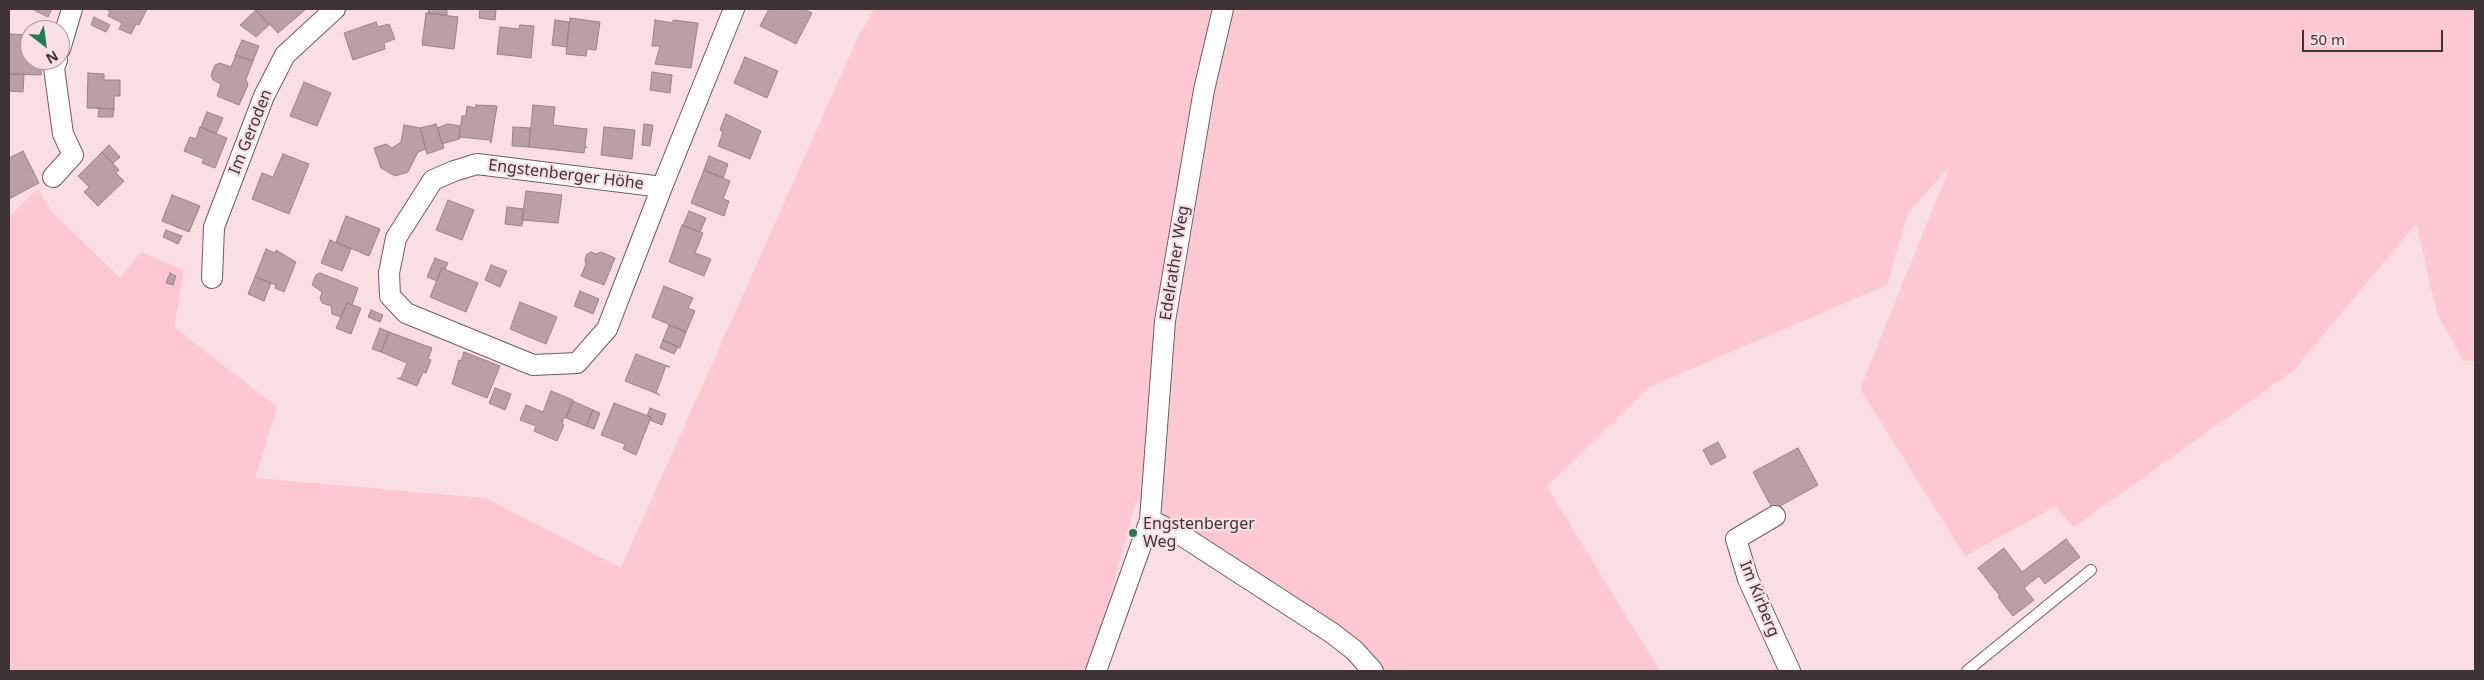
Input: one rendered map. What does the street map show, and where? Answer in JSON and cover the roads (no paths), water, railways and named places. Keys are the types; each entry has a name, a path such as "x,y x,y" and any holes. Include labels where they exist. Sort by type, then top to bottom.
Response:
{"street":[{"name":"Im Geroden","path":"212,278 214,227 264,96 284,55 335,9"},
{"name":"Engstenberger Höhe","path":"662,187 477,164 454,171 433,180 396,238 389,273 390,296 406,313 533,365 576,363 607,329 734,9"},
{"name":"Edelrather Weg","path":"1096,671 1150,520 1165,320 1204,90 1222,9"},
{"path":"54,70 63,134 73,155 54,177"},
{"name":"Im Kirberg","path":"1775,516 1736,539 1748,578 1790,671"},
{"path":"1150,520 1181,535 1332,633 1354,650 1372,671"}],"lane":[{"path":"1967,671 2090,570"}],"place":[{"name":"Engstenberger Weg","path":"1133,533"}]}
